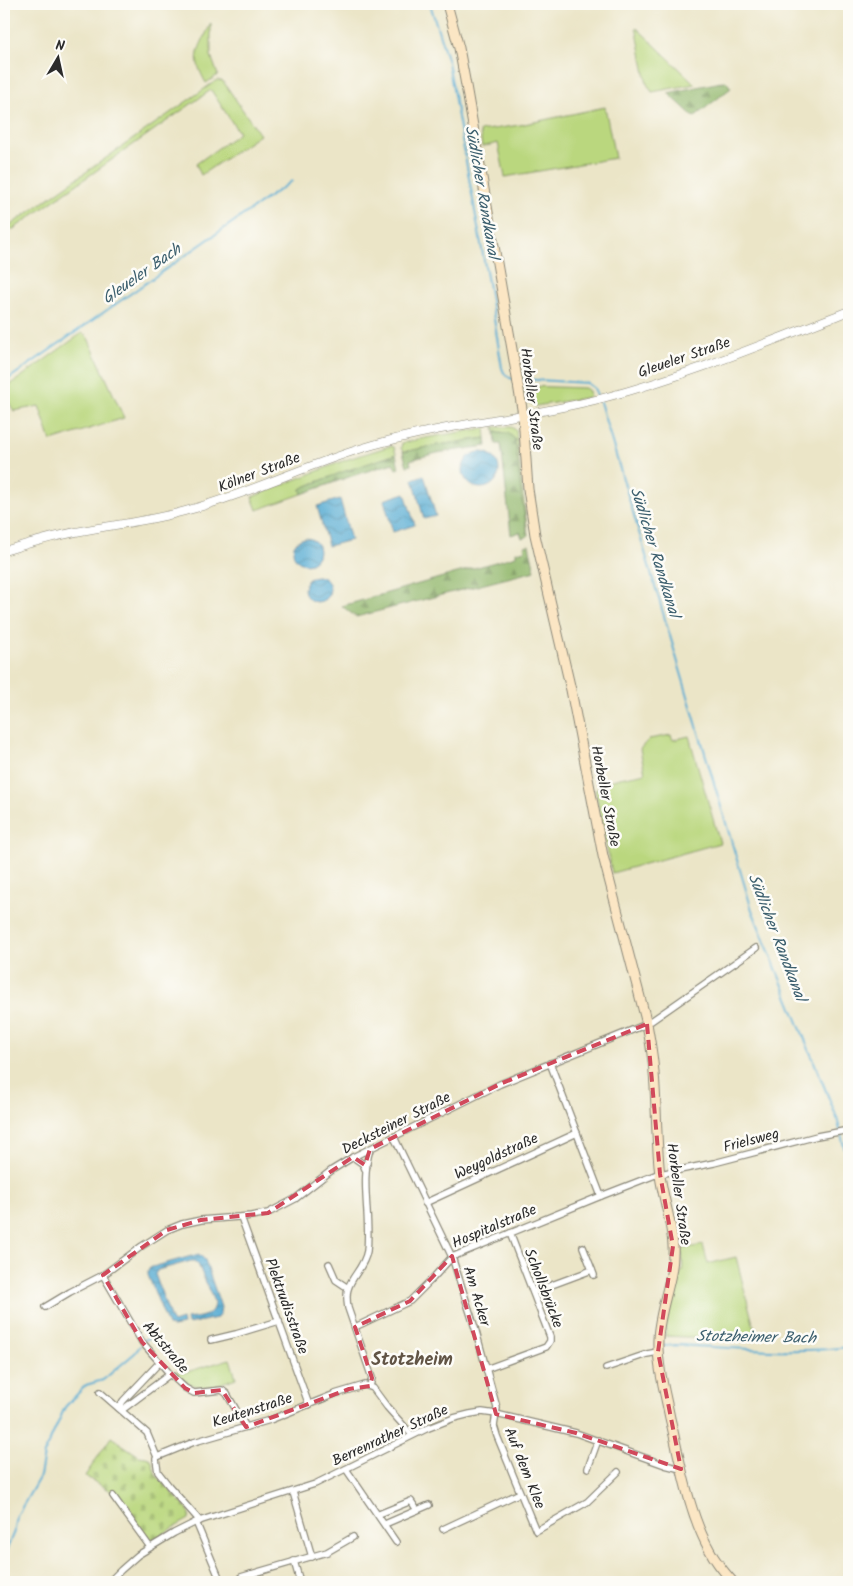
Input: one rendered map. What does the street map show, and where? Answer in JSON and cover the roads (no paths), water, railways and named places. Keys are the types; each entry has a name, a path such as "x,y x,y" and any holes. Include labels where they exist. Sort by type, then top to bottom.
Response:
{"main road":[{"name":"Horbeller Straße","path":"447,4 465,80 516,372 523,415 528,489 535,535 571,690 603,856 647,1024 654,1072 660,1174 672,1233 673,1258 659,1326 658,1352 681,1469 696,1522 708,1548 733,1582"}],"street":[{"name":"Gleueler Straße","path":"523,415 604,398 677,376 849,311"},
{"name":"Kölner Straße","path":"4,551 74,532 160,517 205,506 350,452 396,438 523,415"},
{"name":"Decksteiner Straße","path":"45,1307 103,1275 119,1262 168,1230 182,1224 201,1220 260,1215 281,1207 353,1157 500,1084 647,1024 756,948"},
{"path":"550,1063 601,1196"},
{"name":"Frielsweg","path":"660,1174 714,1163 849,1130"},
{"name":"Weygoldstraße","path":"425,1203 577,1133"},
{"name":"Am Acker","path":"394,1138 452,1257 497,1408 496,1414"},
{"path":"370,1149 366,1169 366,1252 360,1271 348,1288 348,1308 372,1378 370,1386 412,1435"},
{"path":"353,1157 363,1164 366,1169"},
{"name":"Hospitalstraße","path":"354,1327 410,1301 452,1257 660,1174"},
{"name":"Plektrudisstraße","path":"241,1217 309,1405"},
{"name":"Schollsbrücke","path":"486,1369 548,1345 550,1337 510,1233"},
{"path":"534,1292 593,1272 583,1247"},
{"path":"330,1264 336,1280 348,1288"},
{"name":"Abtstraße","path":"103,1275 137,1334 170,1374 194,1393 222,1390 227,1394 246,1427"},
{"path":"211,1340 278,1321"},
{"path":"606,1368 658,1352"},
{"path":"120,1409 123,1401 160,1362"},
{"path":"120,1409 170,1374"},
{"name":"Keutenstraße","path":"157,1457 194,1442 246,1427 349,1390 365,1385 370,1386"},
{"path":"100,1392 147,1434 157,1457 158,1472 198,1522 221,1582"},
{"name":"Berrenrather Straße","path":"109,1582 129,1562 150,1547 198,1522 315,1484 412,1435 454,1418 482,1412 568,1431 598,1440 665,1466 681,1469"},
{"name":"Auf dem Klee","path":"496,1414 494,1426 497,1436 536,1531 588,1502 618,1472"},
{"path":"588,1468 598,1440"},
{"path":"346,1469 396,1542"},
{"path":"293,1492 312,1557"},
{"path":"443,1529 520,1492"},
{"path":"113,1496 150,1547"},
{"path":"378,1514 411,1501 417,1510"},
{"path":"385,1524 429,1505"},
{"path":"241,1576 327,1552 353,1537"},
{"path":"294,1561 300,1582"},
{"path":"251,1574 253,1582"}],"water":[{"path":"481,452 488,453 494,457 498,463 498,477 494,483 488,487 481,488 474,487 468,483 464,477 463,470 464,463 468,457 474,453"},
{"path":"424,475 436,516 424,519 413,479"},
{"path":"405,493 415,525 393,532 384,500"},
{"path":"340,499 351,540 328,546 317,506"},
{"path":"306,538 315,542 319,551 315,560 306,564 297,560 293,551 297,542"},
{"path":"317,576 326,580 330,589 326,598 317,602 308,598 304,589 308,580"},
{"path":"199,1254 205,1260 221,1307 220,1313 217,1318 188,1324 187,1319 201,1317 209,1313 214,1302 198,1264 191,1261 158,1270 155,1274 171,1320 173,1323 182,1320 183,1325 168,1326 148,1275 149,1268"}],"waterway":[{"name":"Südlicher Randkanal","path":"430,4 448,62 502,368 506,376 514,379"},
{"name":"Gleueler Bach","path":"4,382 292,181"},
{"name":"Südlicher Randkanal","path":"521,379 587,383 594,388 598,398"},
{"name":"Südlicher Randkanal","path":"600,402 752,910 837,1118 849,1167"},
{"name":"Stotzheimer Bach","path":"144,1340 155,1336"},
{"name":"Stotzheimer Bach","path":"4,1556 15,1529 17,1516 40,1476 44,1454 65,1407 86,1385 103,1380 135,1353 140,1346"},
{"name":"Stotzheimer Bach","path":"663,1346 785,1350 849,1347"}],"district":[{"name":"Stotzheim","path":"412,1359"}]}
